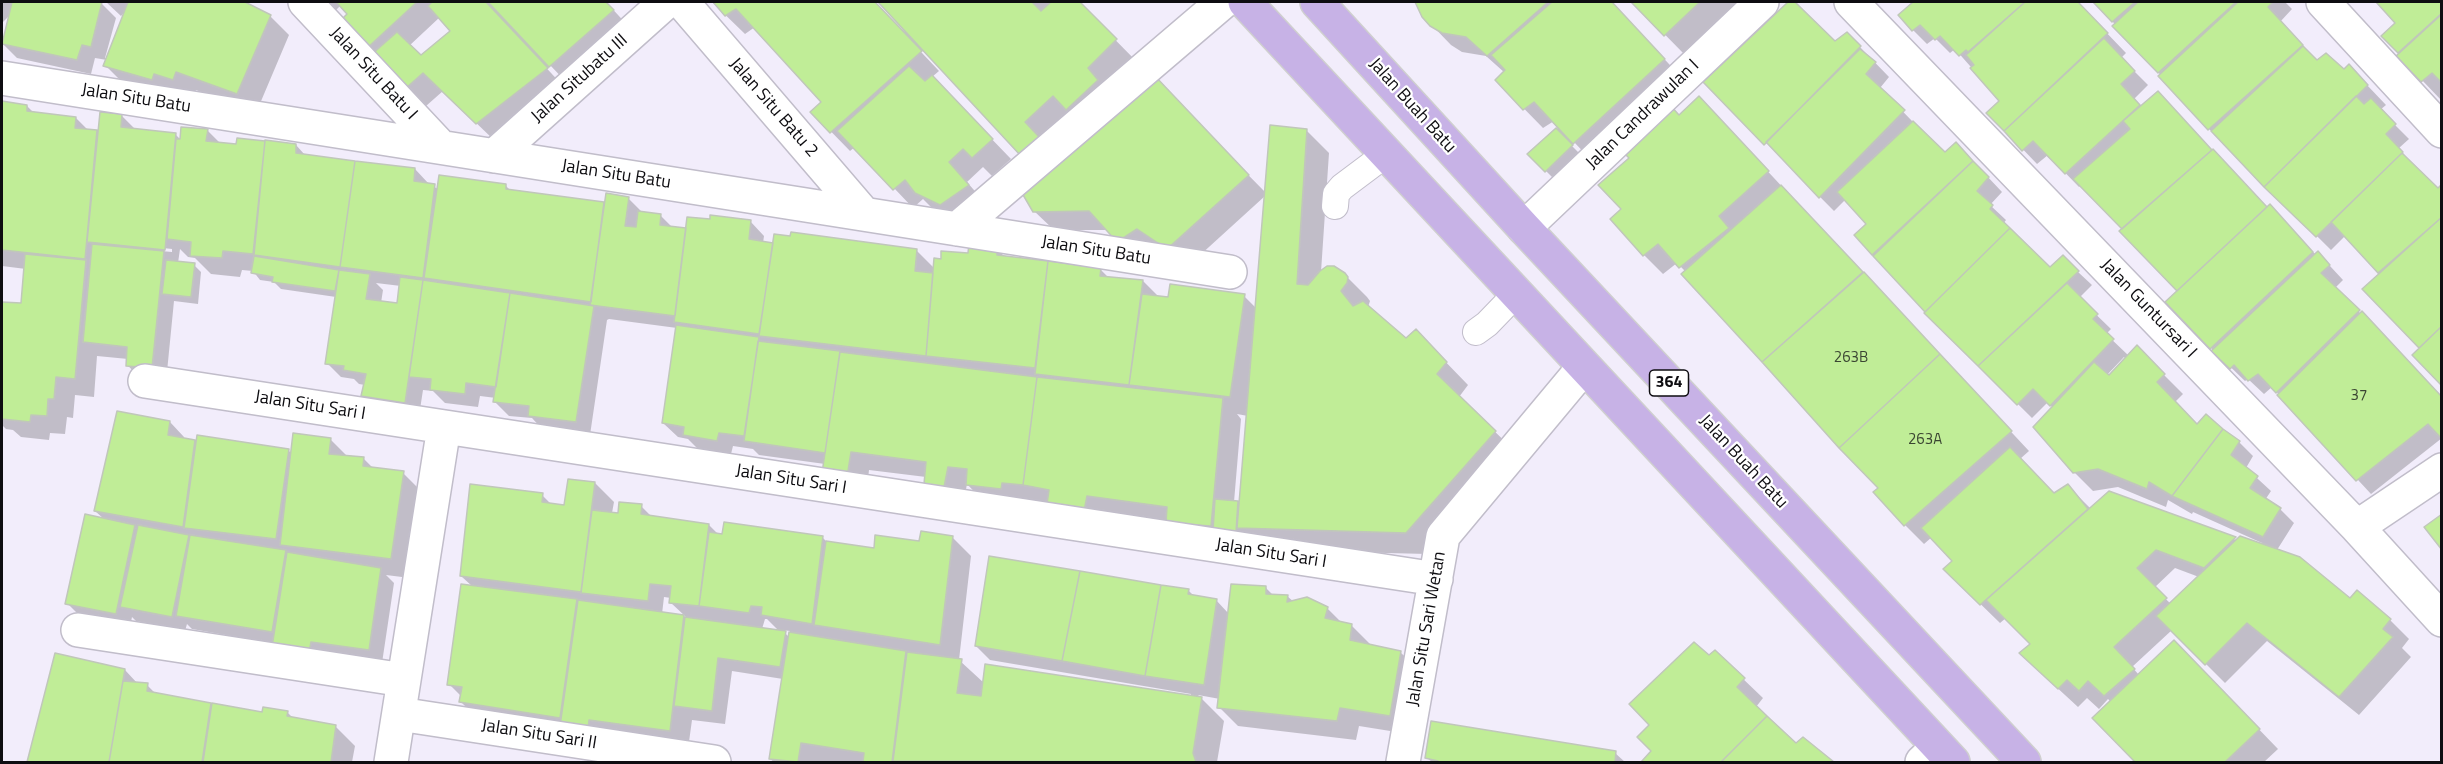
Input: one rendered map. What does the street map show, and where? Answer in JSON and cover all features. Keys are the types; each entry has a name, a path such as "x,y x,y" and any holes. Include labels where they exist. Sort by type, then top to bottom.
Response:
{"main road":[{"path":"1245,2 1584,367 1938,757"},
{"name":"Jalan Buah Batu","path":"1317,2 1524,228 2024,762"}],"street":[{"name":"Jalan Situ Batu I","path":"305,2 441,147"},
{"name":"Jalan Situbatu III","path":"494,156 666,2"},
{"name":"Jalan Situ Batu 2","path":"682,2 864,214"},
{"path":"957,229 1223,2"},
{"name":"Jalan Candrawulan I","path":"1524,228 1762,2"},
{"name":"Jalan Guntursari I","path":"1851,2 2357,526 2442,620"},
{"path":"2323,2 2442,131"},
{"name":"Jalan Situ Batu","path":"2,78 1230,272"},
{"name":"Jalan Situ Sari Wetan","path":"1403,762 1443,536 1584,367"},
{"name":"Jalan Situ Sari I","path":"145,381 1436,579"},
{"path":"391,762 444,427"},
{"path":"2357,526 2442,470"},
{"path":"78,630 404,680"},
{"name":"Jalan Situ Sari II","path":"399,714 714,762"}],"lane":[{"path":"1335,206 1336,194 1342,187 1386,154"},
{"path":"1476,332 1516,294"}],"building":[{"path":"12,2 102,2 91,47 82,45 77,60 2,44"},
{"path":"128,2 245,2 271,15 237,94 176,72 173,80 154,74 152,80 103,66"},
{"path":"336,2 417,2 365,50 338,23 347,14"},
{"path":"432,2 486,2 548,68 476,124 423,73 406,88 371,55 397,32 421,55 450,31 428,6"},
{"path":"488,2 606,2 614,10 549,67"},
{"path":"713,2 875,2 922,51 830,133 810,112 821,102 736,9 725,16"},
{"path":"878,2 1032,2 1041,11 1051,2 1080,2 1117,39 1088,68 1098,80 1066,110 1053,96 1025,122 1040,138 1021,156"},
{"path":"1415,2 1548,2 1487,56 1466,37 1442,33 1430,26 1422,17"},
{"path":"1552,2 1612,2 1665,59 1573,144 1534,102 1523,110 1495,80 1505,70 1491,55"},
{"path":"1631,2 1700,2 1664,36"},
{"path":"1788,2 1795,2 1835,41 1847,32 1861,46 1764,145 1703,82"},
{"path":"1913,2 2025,2 1968,52 1966,50 1959,56 1940,36 1935,40 1920,25 1912,31 1898,15"},
{"path":"2025,2 2078,2 2108,33 2004,131 1986,113 1999,101 1970,68 1974,65 1966,55"},
{"path":"2093,2 2135,2 2112,22"},
{"path":"2138,2 2236,2 2158,73 2112,26"},
{"path":"2238,2 2273,2 2268,7 2303,45 2208,130 2158,76"},
{"path":"2376,2 2442,2 2442,13 2398,53 2381,36 2395,23"},
{"path":"2442,14 2442,83 2432,73 2421,82 2396,56"},
{"path":"2104,38 2135,71 2121,84 2140,105 2065,174 2033,141 2022,151 2004,131"},
{"path":"2303,46 2317,60 2326,53 2344,69 2349,64 2368,85 2264,187 2211,131"},
{"path":"1860,49 1876,62 1866,74 1905,110 1819,198 1766,142"},
{"path":"909,66 925,81 932,75 993,139 972,158 963,149 949,162 969,185 940,205 915,193 905,180 893,190 837,131"},
{"path":"1154,75 1249,175 1167,249 1137,229 1117,242 1089,211 1033,212 1022,193"},
{"path":"2158,91 2212,150 2122,229 2073,179 2130,129 2123,121"},
{"path":"1699,96 1769,171 1719,216 1729,228 1679,268 1658,244 1643,256 1610,219 1621,209 1598,185 1629,158 1619,148 1670,105 1679,115"},
{"path":"2356,96 2364,104 2371,98 2396,124 2386,134 2403,152 2316,237 2264,187"},
{"path":"2,101 27,105 27,111 76,117 75,128 97,130 85,259 2,250"},
{"path":"100,112 122,114 121,127 176,133 165,250 87,242"},
{"path":"1913,121 1945,152 1956,142 1973,161 1872,255 1854,235 1866,224 1837,192"},
{"path":"1270,125 1307,129 1297,284 1308,285 1327,266 1334,266 1345,273 1348,277 1347,283 1341,291 1353,306 1363,301 1406,338 1416,329 1447,362 1437,374 1496,431 1406,533 1237,528"},
{"path":"181,127 208,129 206,141 236,144 237,138 265,141 253,254 223,251 222,258 190,256 191,242 167,239 176,139 180,139"},
{"path":"1556,128 1573,145 1545,172 1527,154"},
{"path":"265,140 296,144 296,153 355,161 340,267 254,255"},
{"path":"2213,149 2267,207 2177,291 2119,231"},
{"path":"2402,153 2438,188 2442,184 2442,217 2378,273 2331,222"},
{"path":"355,161 415,168 414,181 435,184 423,278 340,267"},
{"path":"1973,161 1989,177 1977,191 1993,205 1990,209 2010,228 1925,312 1873,256"},
{"path":"439,175 506,184 506,189 604,202 591,302 424,278"},
{"path":"1781,185 1863,272 1762,362 1681,274"},
{"path":"606,193 629,197 625,226 636,227 638,211 661,214 660,225 686,228 675,316 590,305"},
{"path":"2270,204 2313,252 2210,349 2165,302"},
{"path":"710,215 751,220 749,239 773,243 759,334 674,322 687,217 710,219"},
{"path":"2442,217 2442,326 2419,348 2362,289"},
{"path":"2010,228 2050,267 2063,255 2079,271 1978,366 1924,313"},
{"path":"791,232 917,249 915,271 933,273 926,356 759,336 774,234 790,236"},
{"path":"969,243 997,247 997,255 1048,261 1035,368 926,356 934,258 941,259 941,251 968,253"},
{"path":"92,244 164,251 152,368 126,366 127,347 83,342"},
{"path":"2318,251 2330,265 2321,273 2360,310 2276,393 2258,374 2248,381 2234,365 2230,369 2211,351"},
{"path":"25,254 86,260 75,379 56,377 54,399 48,399 47,416 31,415 30,422 2,419 2,302 21,303"},
{"path":"254,256 339,270 335,291 272,282 273,277 251,273"},
{"path":"166,260 195,263 191,297 162,294"},
{"path":"1048,261 1101,268 1100,276 1143,280 1129,385 1035,374"},
{"path":"339,270 370,274 366,299 397,303 400,277 423,280 405,403 361,396 366,374 343,370 344,366 325,364"},
{"path":"1864,272 1940,354 1839,448 1762,362"},
{"path":"423,280 510,293 496,387 466,383 465,394 430,390 431,379 409,377"},
{"path":"2067,283 2098,314 2093,319 2114,339 2050,406 2033,389 2017,405 1978,366"},
{"path":"1170,284 1245,294 1230,397 1129,385 1142,294 1168,297"},
{"path":"510,293 594,306 576,422 528,416 529,406 493,402"},
{"path":"2362,311 2442,397 2442,439 2428,424 2356,481 2277,395"},
{"path":"676,325 759,337 744,436 719,433 717,441 683,435 684,427 662,423"},
{"path":"2442,326 2442,386 2412,355"},
{"path":"758,341 840,351 825,453 744,441"},
{"path":"2137,345 2165,374 2157,382 2197,424 2206,414 2223,429 2172,496 2149,482 2147,489 2098,469 2073,473 2033,427 2094,362 2109,375"},
{"path":"840,352 1037,377 1023,485 1002,483 1001,489 966,485 967,469 948,467 944,487 924,484 926,462 851,452 847,477 822,473"},
{"path":"1940,354 2012,431 1904,526 1873,492 1878,488 1839,448"},
{"path":"1037,377 1223,398 1211,526 1166,523 1167,507 1087,496 1084,511 1047,504 1049,490 1023,485"},
{"path":"117,411 170,421 168,435 195,440 183,527 94,511"},
{"path":"2223,429 2240,441 2231,455 2258,476 2250,488 2281,508 2263,537 2172,496"},
{"path":"293,433 331,438 329,454 364,457 363,466 404,471 391,559 280,545"},
{"path":"197,435 289,449 276,539 184,528"},
{"path":"2010,447 2054,493 2068,484 2088,509 1980,605 1943,569 1952,561 1921,528"},
{"path":"568,479 595,482 581,592 460,576 470,484 543,493 542,502 564,505"},
{"path":"2109,491 2236,537 2204,568 2156,550 2137,568 2167,598 2114,647 2135,669 2104,696 2088,681 2079,691 2067,680 2058,689 2019,653 2030,644 1986,600"},
{"path":"1215,499 1238,501 1236,532 1213,531"},
{"path":"619,502 642,504 641,514 709,524 699,606 669,603 671,586 650,584 648,601 581,593 592,510 618,513"},
{"path":"85,514 135,525 116,614 65,604"},
{"path":"2442,514 2442,550 2424,527"},
{"path":"724,522 823,536 812,624 761,615 762,607 751,606 749,613 699,606 709,532 722,534"},
{"path":"138,525 189,535 172,617 120,607"},
{"path":"921,531 953,536 940,645 814,625 826,541 874,548 875,535 919,541"},
{"path":"190,535 286,550 272,632 176,616"},
{"path":"2240,536 2300,557 2350,598 2357,590 2391,619 2383,629 2393,637 2339,697 2247,623 2205,665 2156,616"},
{"path":"287,552 381,568 369,650 311,642 309,653 272,647"},
{"path":"989,556 1080,571 1062,661 975,646"},
{"path":"1080,571 1161,585 1145,676 1062,661"},
{"path":"461,584 577,599 560,718 459,702 462,687 447,685"},
{"path":"1231,584 1266,586 1266,594 1288,595 1287,602 1307,597 1328,607 1325,618 1352,624 1350,640 1401,651 1390,716 1340,708 1337,721 1217,708"},
{"path":"1161,585 1189,589 1188,594 1217,599 1204,685 1145,676"},
{"path":"578,600 684,615 670,731 589,720 588,729 560,726"},
{"path":"685,617 786,631 780,667 718,658 712,711 674,706"},
{"path":"789,632 906,651 892,762 863,762 864,753 801,743 798,762 769,759"},
{"path":"2174,640 2260,729 2225,762 2135,762 2092,718"},
{"path":"1694,642 1709,655 1715,650 1745,678 1737,687 1767,716 1721,762 1641,762 1651,751 1637,737 1649,725 1629,704"},
{"path":"907,652 962,659 957,693 981,696 985,664 1202,697 1193,753 1196,762 893,761"},
{"path":"55,653 125,669 109,762 27,762"},
{"path":"123,681 148,683 147,691 211,703 202,762 109,762"},
{"path":"212,703 262,712 263,707 288,711 287,716 336,725 331,762 203,762"},
{"path":"1767,716 1796,743 1803,737 1834,762 1721,762"},
{"path":"1431,721 1616,751 1615,762 1438,762 1425,758"}]}
